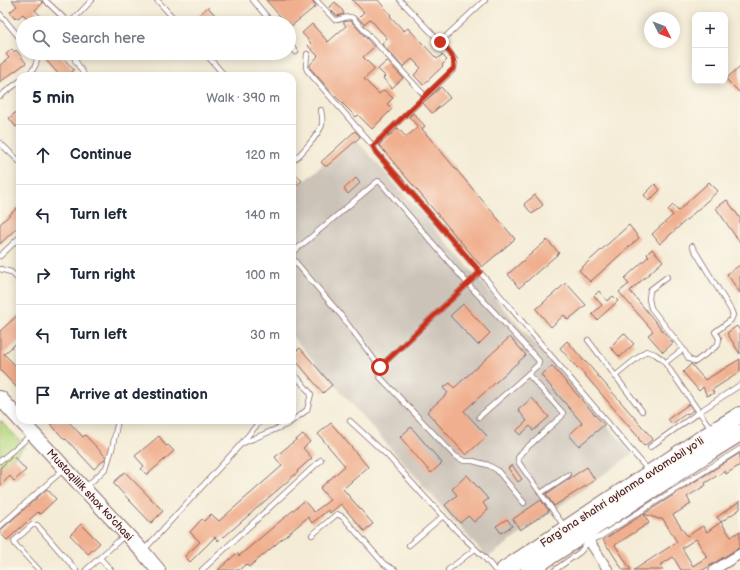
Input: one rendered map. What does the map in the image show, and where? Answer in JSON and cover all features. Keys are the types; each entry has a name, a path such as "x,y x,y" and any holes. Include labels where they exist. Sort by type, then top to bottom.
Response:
{"highway":[{"name":"Fargʻona shahri aylanma avtomobil yoʻli","path":"504,570 740,415"},
{"name":"Fargʻona shahri aylanma avtomobil yoʻli","path":"529,570 586,537 711,450 740,433"}],"main road":[{"name":"Mustaqillik shox ko'chasi","path":"0,398 16,416"},
{"name":"Mustaqillik shox ko'chasi","path":"24,424 127,534 158,570"}],"street":[{"path":"586,537 608,570"},
{"path":"714,570 740,554"}],"lane":[{"path":"45,0 62,16"},
{"path":"77,16 92,0"},
{"path":"157,0 172,16"},
{"path":"253,0 266,16"},
{"path":"316,0 335,20 341,20 347,16 353,18 425,96"},
{"path":"373,146 454,68 454,60 448,50 400,0"},
{"path":"440,42 485,0"},
{"path":"0,14 16,33"},
{"path":"307,54 307,70 650,473"},
{"path":"31,72 36,65 37,60"},
{"path":"75,60 82,72"},
{"path":"210,60 221,72"},
{"path":"0,96 16,84"},
{"path":"296,158 322,126 323,119 321,110"},
{"path":"0,143 16,158"},
{"path":"296,250 378,181 382,183 468,284 539,361 538,365 479,417"},
{"path":"0,256 16,241"},
{"path":"667,277 650,290 649,299 652,308 689,358 695,362 718,345 719,338 715,332 731,320 733,315 692,246"},
{"path":"296,263 340,314 380,367"},
{"path":"0,269 11,272 16,277"},
{"path":"480,272 380,367 379,372 380,377 455,456 464,461 473,461 488,465 498,470 524,503"},
{"path":"588,340 642,411"},
{"path":"665,363 682,349"},
{"path":"615,376 646,351 655,354 665,363 713,432"},
{"path":"528,374 563,413 562,416 522,452 518,458 519,463 566,528"},
{"path":"296,376 311,394 307,410 296,418"},
{"path":"650,447 699,412 740,386"},
{"path":"350,421 387,455 495,570"},
{"path":"84,489 106,468 117,424"},
{"path":"143,552 258,424"},
{"path":"241,444 288,424"},
{"path":"0,461 24,442 32,433"},
{"path":"555,570 580,552 586,537 601,536 740,449"},
{"path":"202,570 321,460"},
{"path":"0,526 65,468"},
{"path":"541,493 568,475"},
{"path":"312,535 337,514 343,517 384,564 395,570"},
{"path":"409,545 443,516"},
{"path":"39,570 15,544 14,541 32,525 37,525 76,570"},
{"path":"86,570 127,534"},
{"path":"448,570 475,549"},
{"path":"100,558 111,570"}],"shaded area":[{"path":"354,137 632,454 487,558 296,341 296,188"}],"green space":[{"path":"0,420 25,446 0,470"}],"building":[{"path":"12,0 40,0 43,3 35,10 41,16 25,16 23,14 20,16 16,16 15,18 10,12 17,6"},
{"path":"266,0 312,0 316,6 296,22 296,16 280,16"},
{"path":"352,0 378,0 404,31 408,28 437,59 442,55 447,60 442,65 443,66 423,85 414,75 421,68 412,59 403,67 382,44 387,38 370,19 364,24 358,18 364,12"},
{"path":"335,2 344,14 337,16 329,8"},
{"path":"208,7 216,16 198,16"},
{"path":"351,21 374,47 363,57 375,69 364,79 379,94 384,90 393,98 387,104 392,109 372,129 358,115 356,117 310,68 310,65 318,56 308,46 311,43 302,33 312,24 328,42 346,26 343,22"},
{"path":"12,49 14,52 16,50 16,60 24,60 26,63 0,82 0,65 9,58 6,54"},
{"path":"46,60 65,60 74,70 72,72 57,72"},
{"path":"387,61 403,78 392,88 383,78 385,76 378,69"},
{"path":"740,66 740,93 728,81 728,77"},
{"path":"441,87 450,98 432,113 423,103"},
{"path":"16,112 16,127 9,118"},
{"path":"413,113 425,126 422,129 515,239 482,267 379,145 398,128 406,137 418,127 409,117"},
{"path":"355,131 360,137 327,166 325,166 321,162"},
{"path":"296,174 302,181 296,186"},
{"path":"356,178 360,183 348,194 344,189"},
{"path":"709,182 718,191 660,244 652,234 673,215 668,210 673,205 678,211"},
{"path":"655,184 660,190 649,201 644,195"},
{"path":"535,195 543,205 532,214 524,204"},
{"path":"727,200 740,218 740,243 716,208"},
{"path":"16,209 16,229 0,244 0,224"},
{"path":"629,225 639,238 590,282 579,270"},
{"path":"547,240 559,253 519,288 508,274"},
{"path":"652,249 663,261 630,291 673,343 663,352 648,335 653,331 619,292 629,284 624,279 649,256 647,254"},
{"path":"740,265 740,293 727,274"},
{"path":"566,283 586,305 568,320 564,315 551,327 536,309"},
{"path":"599,291 607,301 613,296 618,301 597,320 592,314 602,305 594,296"},
{"path":"463,304 490,333 478,345 450,316"},
{"path":"16,317 16,344 4,354 16,366 16,387 0,370 0,331"},
{"path":"737,326 740,331 740,354 727,333"},
{"path":"624,333 634,344 620,357 610,347"},
{"path":"510,337 526,355 464,411 487,436 466,455 427,412 448,393 443,388 450,383 454,388"},
{"path":"567,341 653,439 644,446 639,438 579,368 578,369 560,348"},
{"path":"300,348 332,385 323,393 296,361 296,351"},
{"path":"740,359 740,372 712,390 714,393 707,396 703,387 699,391 683,372 691,364 705,380"},
{"path":"552,366 604,425 579,446 569,435 582,423 541,375"},
{"path":"532,398 549,417 533,431 530,426 520,435 516,431 527,421 518,410"},
{"path":"689,404 693,410 672,424 668,419"},
{"path":"331,423 368,467 343,489 373,524 364,531 341,504 330,513 328,510 312,523 308,517 249,567 246,564 239,570 218,570 237,553 239,556 304,501 314,512 330,500 320,488 345,466 318,434"},
{"path":"51,424 71,424 83,437 85,435 106,457 94,469 66,439 65,440"},
{"path":"411,427 442,463 431,473 400,437"},
{"path":"303,434 310,442 303,448 312,458 224,537 223,536 218,541 215,537 190,562 185,556 200,542 190,532 202,519 204,521 211,514 219,521 282,466 275,457"},
{"path":"159,436 166,446 168,445 174,451 147,475 141,469 144,466 135,456"},
{"path":"740,453 740,465 726,474 725,471 705,483 706,485 687,497 691,504 673,515 687,536 703,526 707,532 721,522 731,537 740,531 740,547 703,570 681,570 673,557 660,565 663,570 634,570 677,542 663,519 644,514 649,523 615,545 631,570 623,570 603,540","holes":["696,539 707,557 693,566 682,548"]},
{"path":"13,456 26,470 14,481 10,476 0,486 0,468"},
{"path":"512,465 522,479 518,482 508,468"},
{"path":"587,467 595,480 554,506 546,494"},
{"path":"125,472 163,511 151,523 113,483"},
{"path":"467,475 488,499 483,503 488,510 474,522 468,516 460,523 445,505 457,495 452,489"},
{"path":"47,489 56,499 40,514 38,512 7,540 0,533 0,530"},
{"path":"541,500 549,511 520,530 513,519"},
{"path":"740,501 740,509 721,522 717,517"},
{"path":"507,519 512,526 501,533 496,526"},
{"path":"81,524 100,543 88,554 70,535"}],"route":[{"path":"380,367 480,272 376,152 373,146 454,68 454,60 448,50 440,42"}]}
